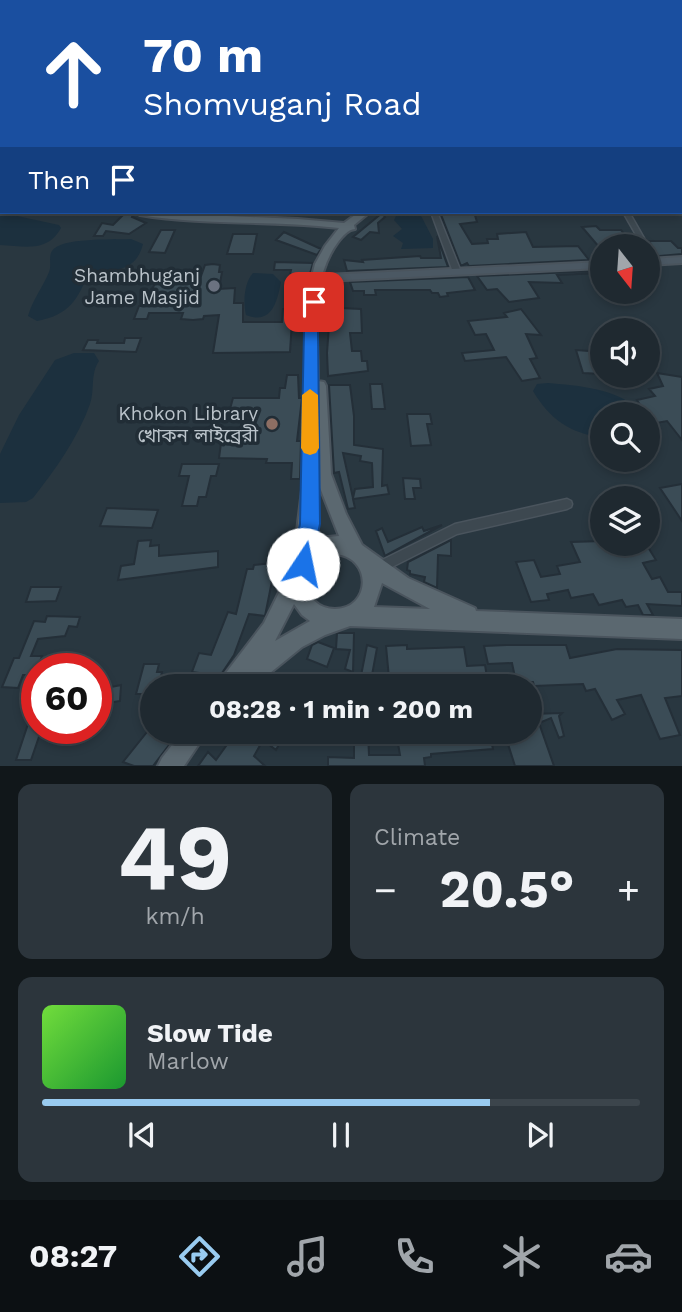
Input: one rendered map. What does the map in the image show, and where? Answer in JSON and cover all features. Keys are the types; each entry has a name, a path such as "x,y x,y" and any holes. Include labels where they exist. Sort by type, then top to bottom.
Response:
{"main road":[{"path":"160,214 232,221 349,226 370,214"},
{"path":"363,214 331,244 317,275 311,330 310,524 301,570 301,598 308,608 317,615 345,618 482,620 682,629"},
{"path":"252,674 295,638 360,610 371,589 369,567 339,517 323,474 317,330 324,278 349,226"},
{"path":"239,674 271,630 301,570 320,547 344,545 439,604 482,620"},
{"path":"170,766 187,744"}],"street":[{"path":"435,214 457,272"},
{"path":"627,214 639,234"},
{"path":"660,262 682,260"},
{"path":"324,278 590,266"},
{"path":"365,559 455,529 567,504"}],"water":[{"path":"8,214 59,225 61,228 42,245 0,245 0,215"},
{"path":"397,214 420,214 433,239 433,248 401,249 403,243 393,236 402,229 394,220"},
{"path":"131,239 143,244 140,253 129,265 115,270 89,271 81,290 65,310 37,321 28,316 49,272 51,253 57,247 76,241"},
{"path":"253,273 273,274 281,282 272,310 262,317 246,315 245,293"},
{"path":"74,353 94,353 99,361 94,371 90,404 79,429 58,465 33,498 26,502 0,503 0,454 19,415 55,360"},
{"path":"537,384 585,387 612,394 628,402 590,402 590,435 570,428 553,417 533,391"}],"building":[{"path":"124,214 133,215 132,217 146,223 129,234 106,231 103,236 94,236 102,223 113,225"},
{"path":"381,214 385,217 378,223 379,233 370,232 361,240 353,237"},
{"path":"441,214 475,214 477,222 460,224 472,244 498,239 497,234 526,232 533,247 578,246 589,260 469,266 467,263 461,266"},
{"path":"582,227 621,230 624,234 590,234 590,236"},
{"path":"161,230 175,230 165,253 149,252"},
{"path":"284,232 321,249 317,255 276,240"},
{"path":"233,234 257,234 253,254 227,254"},
{"path":"437,236 448,267 347,271 344,260 363,262 362,260 420,256 441,258"},
{"path":"660,241 671,241 678,248 682,248 682,254 660,256"},
{"path":"275,262 313,263 304,295 304,321 292,321 290,352 213,353 219,315 193,320 181,319 183,313 149,313 147,319 134,319 139,306 142,306 156,282 170,280 173,275 201,276 205,265 213,264 220,265 219,272 222,272 219,289 235,288 234,303 243,303 243,322 282,322 283,309 296,309 298,284 288,284 291,270 274,270"},
{"path":"590,271 557,275 562,283 529,282 539,298 509,302 497,289 487,290 477,276"},
{"path":"468,277 475,290 447,293 448,296 440,297 438,293 432,293 430,290 375,290 376,295 364,295 364,291 353,291 350,282"},
{"path":"332,283 342,283 341,308 361,309 362,333 350,333 352,351 361,351 362,361 367,361 368,371 328,376"},
{"path":"521,309 541,335 526,334 537,358 530,359 540,378 522,381 506,357 465,361 462,353 494,350 486,334 475,335 468,321 507,317 504,313"},
{"path":"125,338 141,338 136,352 83,350 88,340 98,340 97,343 124,343"},
{"path":"576,350 590,351 590,373 583,373"},
{"path":"660,373 682,377 682,440 667,421 660,422 660,402 637,400 655,396 649,389 663,386"},
{"path":"287,375 298,375 299,398 302,398 297,441 301,441 300,479 291,479 292,463 266,463 267,459 219,458 221,443 227,443 227,439 245,439 247,416 236,416 237,409 230,409 233,398 279,398 280,388 285,388"},
{"path":"370,384 382,384 385,409 372,409"},
{"path":"329,385 350,385 354,445 383,449 382,486 387,485 389,494 353,499 355,508 348,509 339,472 334,473","holes":["343,453 361,456 360,461 372,463 373,487 355,489 353,498"]},
{"path":"407,414 430,414 432,424 427,424 431,445 411,446"},
{"path":"182,464 219,464 216,476 211,476 206,497 199,497 197,506 182,506 189,476 179,476"},
{"path":"403,478 420,479 421,488 413,488 415,499 405,499"},
{"path":"682,484 682,521 660,488"},
{"path":"107,508 158,510 152,528 100,526"},
{"path":"442,525 385,556 376,531 382,528 388,542 422,527 424,531"},
{"path":"151,540 150,546 159,545 159,556 218,551 218,567 118,580 121,566 134,564 138,541"},
{"path":"451,540 451,556 438,555 437,588 424,582 425,577 410,574 407,570 408,562"},
{"path":"590,541 590,556 654,556 656,560 643,563 652,579 660,577 668,592 682,592 682,606 647,604 653,615 643,615 638,605 626,607 622,600 599,605 593,594 571,598 568,590 547,594 549,600 531,602 516,562 534,560 541,577 560,574 557,566 580,562 571,542"},
{"path":"293,545 288,568 274,571 265,616 249,614 234,655 221,674 192,672 199,653 211,655 228,612 236,614 247,569 253,569 254,565 272,563 272,548"},
{"path":"31,587 61,587 56,601 26,602"},
{"path":"47,616 80,617 77,627 69,626 65,636 38,639 32,653 21,653 34,621 45,622"},
{"path":"337,633 354,633 353,672 345,669 350,650 336,649"},
{"path":"318,642 334,648 327,667 307,659 312,645"},
{"path":"367,645 377,648 372,674 361,674"},
{"path":"407,645 407,649 464,647 467,666 485,665 486,674 389,674 386,646"},
{"path":"566,645 570,658 617,649 682,650 682,696 665,698 680,735 660,739 641,695 617,700 625,714 612,720 595,689 586,691 583,684 542,686 542,674 514,674 512,663 488,664 484,646"},
{"path":"21,653 21,680 18,688 2,687 14,658 19,658"},
{"path":"144,664 159,664 157,672 162,672 162,674 141,674"},
{"path":"121,685 120,701 112,702 112,687"},
{"path":"562,713 559,716 564,736 559,738 551,718 542,722 542,714"},
{"path":"542,732 554,766 515,766 508,744 542,744"},
{"path":"140,741 140,744 170,744 153,766 134,766 123,762"},
{"path":"21,744 36,744 31,760 16,760"},
{"path":"227,744 261,744 254,756 265,766 198,766 208,752 216,760"},
{"path":"268,744 279,744 276,750"},
{"path":"354,744 368,744 369,755 400,755 398,744 492,744 493,749 431,754 431,757 424,758 425,766 328,766 328,757 354,758"}],"slow traffic":[{"path":"310,395 310,448"}],"place":[{"name":"Shambhuganj Jame Masjid","path":"214,286"},
{"name":"Khokon Library খোকন লাইব্রেরী","path":"272,424"}],"route":[{"path":"303,564 310,524 311,330 314,302"}]}
